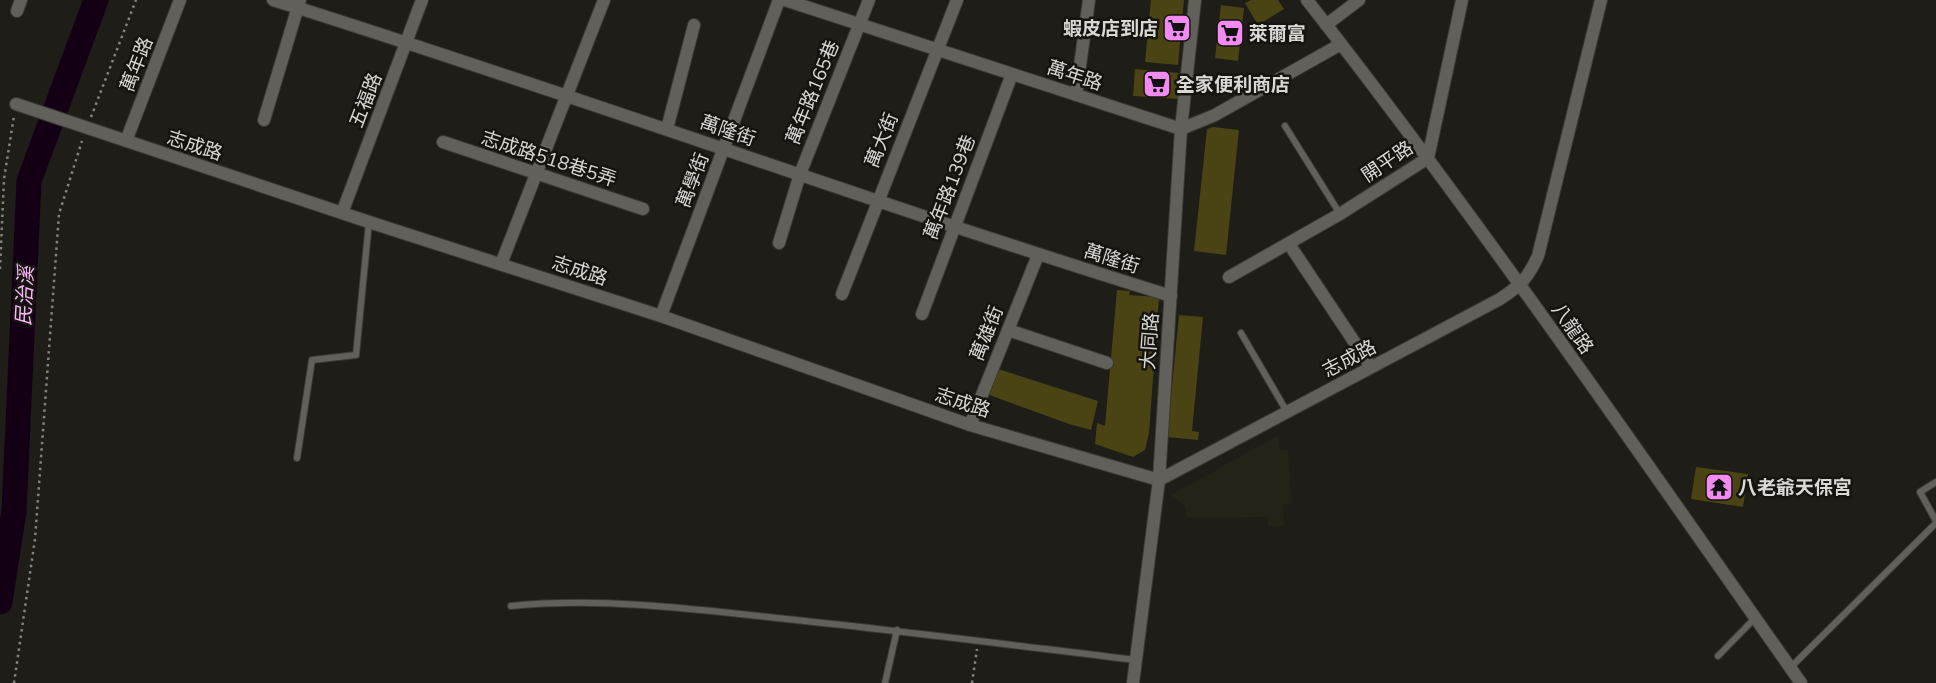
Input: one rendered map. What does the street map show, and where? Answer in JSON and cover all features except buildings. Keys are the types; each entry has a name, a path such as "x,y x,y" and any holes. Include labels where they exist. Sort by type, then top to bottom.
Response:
{"street":[{"name":"萬年路","path":"126,141 180,0"},
{"name":"萬隆街","path":"273,0 299,4 954,227 1171,296"},
{"name":"五福路","path":"342,213 422,0"},
{"path":"501,264 604,0"},
{"name":"萬學街","path":"661,316 779,0"},
{"name":"萬年路","path":"784,0 1181,129"},
{"name":"萬年路165巷","path":"778,243 800,174 869,0"},
{"name":"萬大街","path":"842,294 957,0"},
{"path":"1076,95 1089,0"},
{"name":"大同路","path":"1133,683 1159,480 1181,129 1195,0"},
{"name":"八龍路","path":"1307,0 1428,158 1520,285 1800,683"},
{"path":"1326,24 1359,0"},
{"name":"開平路","path":"1229,277 1340,214 1428,158 1462,0"},
{"name":"志成路","path":"16,104 369,222 661,316 970,425 1159,480 1500,299 1520,285 1532,271 1538,256 1601,0"},
{"path":"264,120 299,4"},
{"path":"667,129 694,25"},
{"path":"1181,129 1215,115 1341,44"},
{"name":"萬年路139巷","path":"922,314 1012,74"},
{"name":"志成路518巷5弄","path":"443,142 643,209"},
{"path":"1289,244 1371,367"},
{"name":"萬雄街","path":"970,425 1038,255"},
{"path":"1008,330 1107,363"}],"lane":[{"path":"1285,126 1340,214"},
{"path":"297,458 312,360 356,355 369,222"},
{"path":"1241,333 1287,412"},
{"path":"1790,668 1936,522 1920,492 1936,482"},
{"path":"511,606 541,603 658,605 897,630 1136,660"},
{"path":"1718,656 1755,618"},
{"path":"885,683 897,630"}],"path":[{"path":"14,683 35,539 59,214 86,128 136,0"},
{"path":"0,269 4,179 16,104"},
{"path":"972,683 978,640"}],"shaded area":[{"path":"1279,435 1279,450 1288,450 1291,503 1282,504 1285,526 1268,527 1267,517 1187,518 1185,506 1171,495"}],"waterway":[{"name":"民治溪","path":"0,602 14,511 29,181 96,0"}],"place":[{"name":"蝦皮店到店","path":"1177,28"},
{"name":"萊爾富","path":"1230,33"},
{"name":"全家便利商店","path":"1157,84"},
{"name":"八老爺天保宮","path":"1719,487"}]}
